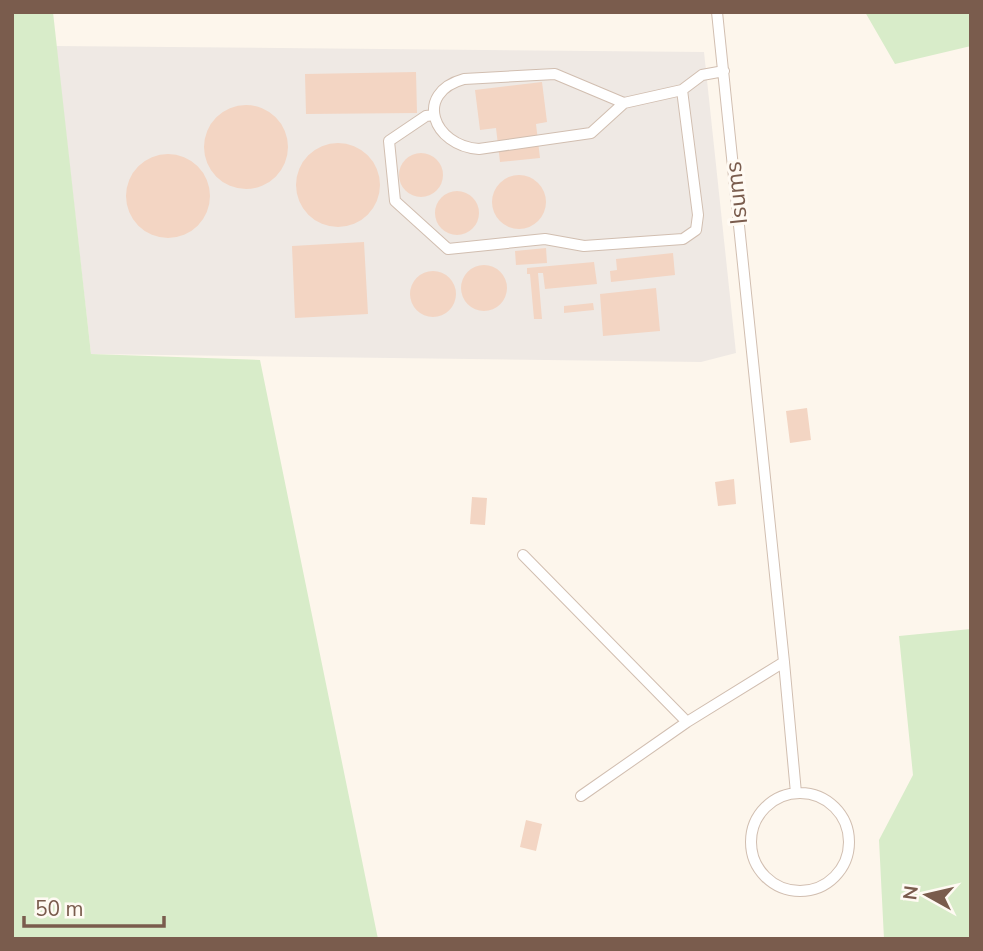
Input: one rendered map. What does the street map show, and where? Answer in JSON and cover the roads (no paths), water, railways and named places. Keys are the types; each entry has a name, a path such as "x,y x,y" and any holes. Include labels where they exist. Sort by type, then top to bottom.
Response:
{"lane":[{"name":"Isums","path":"717,12 796,793"},
{"path":"624,103 555,74 464,79 444,87 434,115 437,126 444,135 467,148 480,149 591,133 624,103 682,90 702,75 724,71"},
{"path":"434,115 426,116 389,141 392,177 395,201 449,249 545,239 584,246 683,239 696,230 698,215 682,90"},
{"path":"523,555 687,722"},
{"path":"582,796 687,722 784,662"},
{"path":"796,793 818,796 837,809 845,820 850,836 847,860 834,878 817,889 804,892 787,890 769,881 754,859 753,847 752,834 757,818 774,800 796,793"}]}
